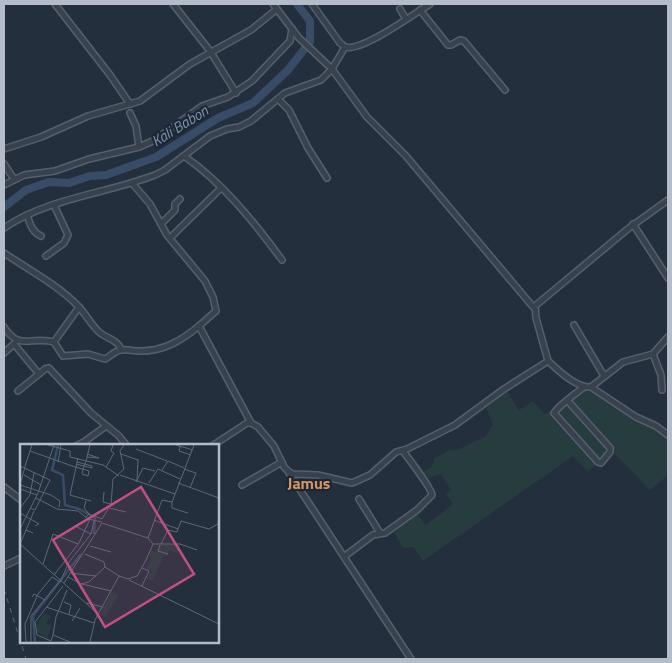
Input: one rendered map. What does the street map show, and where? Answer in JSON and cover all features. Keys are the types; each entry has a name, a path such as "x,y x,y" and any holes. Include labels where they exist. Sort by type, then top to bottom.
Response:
{"street":[{"path":"55,4 130,104"},
{"path":"173,4 210,51 236,93"},
{"path":"273,4 299,38 332,69 367,117 406,156 534,308 548,361 559,371 584,387 591,387 636,417 656,426 668,435"},
{"path":"312,4 323,21 345,47"},
{"path":"4,228 20,217 54,205 132,183 165,170 210,136 251,122 284,94 321,80 332,69 345,47 373,40 430,4"},
{"path":"400,9 406,19"},
{"path":"4,149 41,137 88,116 145,98 190,64 210,51 251,30 277,10"},
{"path":"420,10 448,45 451,46 460,40 464,42 505,90"},
{"path":"4,185 14,178 24,175 55,171 155,140 202,106 228,97 252,82 290,41 292,29"},
{"path":"278,99 289,110 308,148 327,178"},
{"path":"130,113 136,126 139,146"},
{"path":"184,156 201,168 221,188 282,260"},
{"path":"4,164 14,178"},
{"path":"54,342 61,354 66,356 88,354 105,359 121,350 138,352 153,350 170,346 186,337 216,311 205,281 170,238 150,204 132,183"},
{"path":"170,238 221,188"},
{"path":"161,224 175,210 176,203 180,199"},
{"path":"534,308 633,224 668,200"},
{"path":"46,256 64,243 68,235 54,205"},
{"path":"27,215 32,228 41,236"},
{"path":"633,224 668,278"},
{"path":"4,253 46,280 79,307 97,331 117,341 121,350"},
{"path":"54,342 79,307"},
{"path":"574,325 604,376"},
{"path":"199,326 251,423 258,427 274,446 282,462 411,659"},
{"path":"4,327 39,374"},
{"path":"591,387 623,362 653,354 668,337"},
{"path":"4,353 15,343 31,340 54,342"},
{"path":"653,354 661,375 662,390"},
{"path":"289,472 293,474 318,475 352,483 370,475 396,452 403,451 455,425 504,389 548,361"},
{"path":"18,391 46,368 50,368 91,413 119,436 125,444"},
{"path":"567,400 610,448 610,452 601,463 554,415 556,410 567,400 584,387"},
{"path":"215,444 247,423 251,423"},
{"path":"80,444 106,426"},
{"path":"345,556 368,537 385,533 417,510 433,494 403,451"},
{"path":"242,485 282,462"},
{"path":"4,487 20,499"},
{"path":"359,499 380,533"},
{"path":"4,565 20,558"}],"green space":[{"path":"584,388 668,436 668,475 650,490 612,451 588,472 573,456 423,561 413,547 403,548 392,528 416,512 426,525 453,504 446,494 451,490 440,474 426,479 422,473 432,466 435,458 486,436 493,424 486,408 507,391 519,410 533,401 545,414"}],"waterway":[{"name":"Kali Babon","path":"4,207 26,190 49,182 69,183 90,176 106,175 156,157 218,118 253,103 288,70 310,42 310,21 297,4"}],"railway":[{"path":"4,589 20,640"},
{"path":"21,643 26,659"}],"district":[{"name":"Jamus","path":"309,483"}]}
